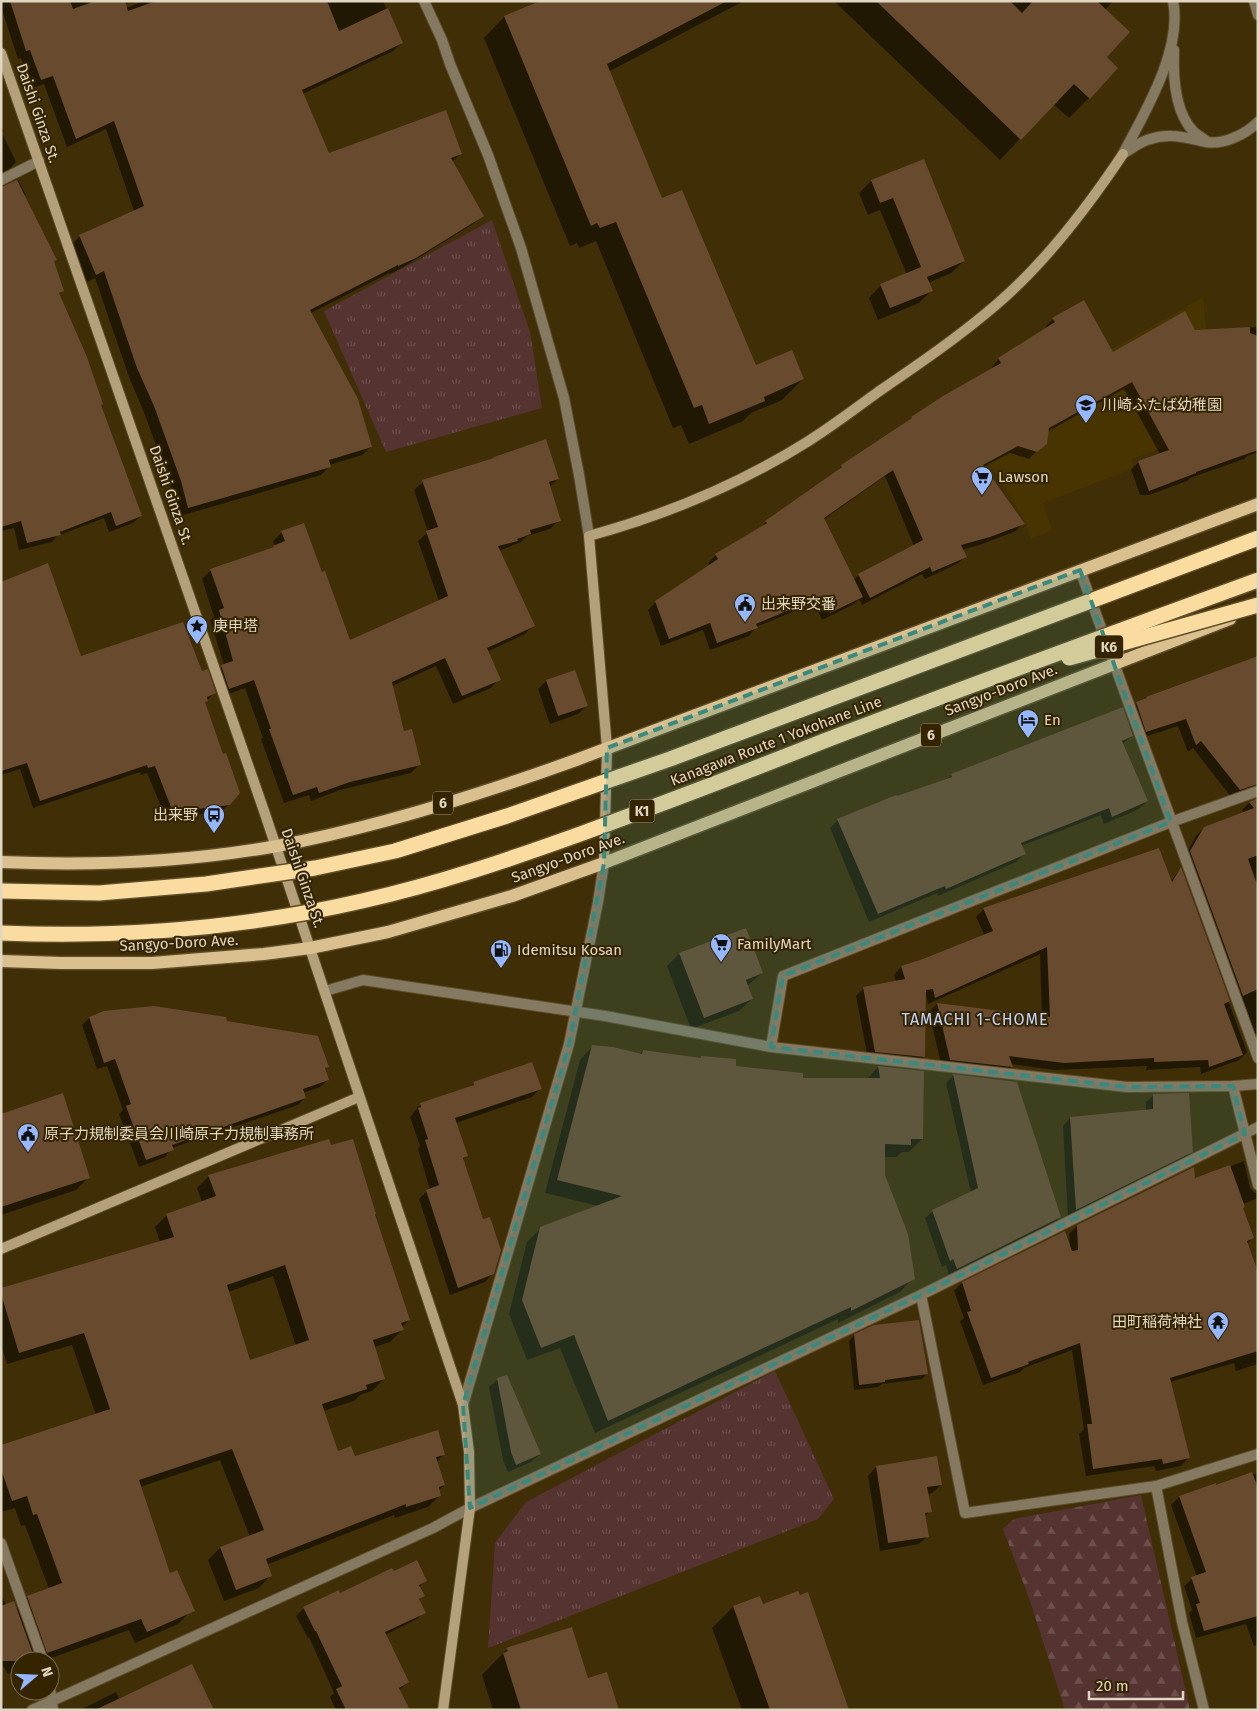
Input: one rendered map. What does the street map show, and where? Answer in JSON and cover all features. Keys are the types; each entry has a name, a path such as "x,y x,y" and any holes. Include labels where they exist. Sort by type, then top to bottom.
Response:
{"highway":[{"name":"Kanagawa Route 1 Yokohane Line","path":"1,891 100,892 206,884 307,870 395,851 507,816 670,759 1258,538"},
{"name":"Kanagawa Route 1 Yokohane Line","path":"1,933 53,935 106,934 212,926 323,910 406,891 500,862 667,802 960,689 1258,580"},
{"name":"K6","path":"960,689 1258,607"}],"main road":[{"name":"6","path":"1,862 57,865 184,858 276,846 395,817 517,781 1258,504"},
{"name":"Sangyo-Doro Ave.","path":"1,960 61,964 152,963 264,954 310,948 398,929 512,896 604,863 1258,607"}],"street":[{"path":"424,1 442,40 488,155 521,248 564,398 589,536 607,748 604,863 598,902 569,1044 463,1404"},
{"path":"1173,1 1176,14 1173,61 1175,86 1181,110 1192,130 1208,143"},
{"path":"1254,1 1258,15"},
{"path":"589,536 672,509 764,467 807,442 963,332 998,303 1062,237 1123,154 1166,64 1174,35"},
{"name":"Daishi Ginza St.","path":"1,53 276,846 463,1404 470,1462 470,1508 443,1710"},
{"path":"1123,154 1137,144 1160,136 1173,136 1208,143 1225,141 1249,131 1258,122"},
{"path":"1,180 39,161"},
{"path":"1080,570 1258,1058"},
{"path":"771,1046 782,976 1171,822 1258,792"},
{"path":"324,991 363,980 605,1016 771,1046 1127,1087 1258,1084"},
{"path":"1233,1086 1258,1185"},
{"path":"1,1249 359,1097"},
{"path":"32,1710 53,1705 68,1694 415,1536 470,1508 922,1295 1258,1127"},
{"path":"922,1295 965,1513 1156,1486 1258,1454"},
{"path":"1156,1486 1182,1622 1204,1710"},
{"path":"1,1543 39,1651"}],"highlighted area":[{"path":"1080,570 1171,822 783,976 771,1047 1127,1087 1233,1086 1245,1134 921,1295 470,1508 463,1405 569,1044 604,863 607,748"}],"shaded area":[{"name":"川崎ふたば幼稚園","path":"1203,297 1214,405 1195,436 1132,459 1135,468 1043,503 1052,530 1031,539 1023,518 969,431"}],"green space":[{"path":"492,220 530,332 542,408 386,452 324,311"},
{"path":"775,1371 834,1499 818,1519 488,1648 495,1543 526,1502"},
{"path":"1141,1495 1190,1710 1065,1710 1029,1598 1003,1529 1014,1519"}],"building":[{"path":"10,1 70,1 73,9 95,1 125,1 128,11 156,1 327,1 339,31 388,8 403,43 302,90 329,153 446,110 462,154 451,158 484,216 416,258 398,265 310,310 358,399 372,447 329,460 331,467 188,508 181,481 154,406 137,368 104,271 96,275 79,235 144,206 114,121 76,139 53,76 41,80 30,50 26,51"},
{"path":"540,1 727,1 607,64 662,198 682,190 756,365 792,350 804,379 764,397 765,401 709,424 702,405 694,408 616,222 600,228 597,223 591,226 504,16"},
{"path":"876,1 1010,1 1022,13 1033,1 1097,1 1130,32 1107,57 1118,68 1090,99 1074,84 1021,140"},
{"path":"924,159 965,261 927,277 933,291 890,308 880,284 921,267 893,198 880,203 871,180"},
{"path":"17,180 57,260 54,261 64,291 59,293 87,357 103,404 101,405 142,516 116,526 111,512 60,532 61,535 27,543 21,521 1,527 1,187"},
{"path":"1084,300 1113,352 1185,311 1195,330 1250,327 1250,333 1258,336 1258,450 1149,491 1138,461 1169,450 1132,382 1049,428 1047,444 1037,452 1018,446 983,465 1025,524 961,545 967,557 932,572 930,567 870,598 858,574 923,540 893,470 824,518 863,597 830,613 822,596 756,624 758,628 717,643 710,623 669,639 655,601 718,559 715,554 767,523 765,521 842,467 841,465 943,396 1001,363 998,358 1055,322 1052,318"},
{"path":"546,439 559,479 549,482 561,521 530,530 531,534 517,539 518,541 498,546 535,626 487,648 501,680 462,696 445,658 392,682 404,731 412,729 421,765 350,782 319,793 317,787 293,795 269,729 271,729 254,680 229,689 221,665 233,661 219,610 224,608 210,569 274,547 285,541 281,531 304,523 322,572 325,571 350,640 448,596 426,531 438,527 422,480 494,458"},
{"path":"48,563 81,656 183,622 202,671 208,669 216,693 207,697 208,701 205,702 223,754 226,753 240,793 230,805 173,812 155,766 148,768 147,765 40,801 27,763 1,771 1,582"},
{"path":"1258,656 1258,784 1240,790 1201,741 1196,745 1186,719 1146,732 1136,702"},
{"path":"575,670 588,706 558,716 546,680"},
{"path":"1123,707 1133,736 1122,741 1148,801 1112,817 1109,808 1021,843 1026,854 946,889 945,886 878,914 837,819 896,795 952,777 951,774"},
{"path":"1258,798 1258,855 1248,859 1258,887 1258,989 1243,996 1190,851 1204,827 1254,808 1249,802"},
{"path":"1159,848 1172,882 1181,867 1230,1001 1224,1004 1243,1055 1209,1067 1208,1060 1154,1062 1154,1058 1064,1063 1009,1056 1013,1067 950,1060 937,1003 1050,1017 1047,947 935,998 933,989 926,990 925,1057 875,1052 863,987 905,979 901,966 993,931 983,908"},
{"name":"FamilyMart","path":"746,928 763,973 746,980 753,999 704,1018 679,953"},
{"path":"154,1006 226,1017 227,1021 318,1036 329,1067 325,1068 329,1080 303,1089 306,1098 172,1145 174,1150 146,1160 126,1106 131,1104 115,1059 104,1063 89,1017 104,1011"},
{"path":"592,1045 613,1047 642,1054 643,1050 701,1058 701,1056 736,1059 736,1066 803,1073 803,1078 880,1078 878,1066 924,1071 923,1139 911,1139 911,1145 885,1144 885,1175 908,1234 915,1279 851,1311 851,1307 608,1421 574,1335 541,1348 522,1300 540,1227 622,1196 557,1180"},
{"path":"532,1062 542,1089 455,1118 468,1156 463,1158 483,1219 490,1217 501,1250 494,1274 458,1288 426,1190 439,1185 425,1140 428,1139 418,1108 421,1107 420,1103 474,1085 473,1082"},
{"path":"953,1074 1017,1082 1061,1217 957,1269 953,1259 950,1261 932,1210 978,1188"},
{"path":"63,1093 90,1178 1,1207 1,1114"},
{"path":"1189,1093 1193,1152 1076,1210 1070,1117 1153,1109 1153,1094"},
{"path":"329,1139 331,1145 353,1139 375,1214 410,1320 401,1323 404,1330 373,1340 385,1379 366,1385 367,1389 322,1404 338,1451 351,1446 355,1456 438,1430 445,1455 436,1457 445,1485 439,1487 441,1496 406,1507 406,1504 266,1559 272,1576 236,1590 220,1547 264,1530 232,1449 139,1480 170,1573 177,1570 195,1611 147,1632 141,1619 53,1651 46,1651 27,1596 62,1583 37,1514 33,1515 27,1496 12,1501 1,1469 1,1445 110,1409 84,1333 19,1353 1,1294 1,1288 174,1237 166,1214 216,1196 208,1175","holes":["285,1265 309,1340 250,1360 227,1285"]},
{"path":"1230,1165 1254,1238 1247,1241 1258,1272 1258,1351 1170,1378 1190,1458 1163,1464 1162,1459 1093,1469 1087,1424 1092,1424 1080,1343 991,1378 967,1312 971,1311 962,1282 1065,1231 1072,1251 1078,1250 1077,1225 1194,1167 1195,1178"},
{"path":"919,1320 928,1374 859,1385 854,1334 874,1325"},
{"path":"507,1375 541,1454 516,1465 511,1452 497,1378"},
{"path":"937,1456 942,1485 927,1487 932,1512 925,1513 929,1537 888,1543 876,1466"},
{"path":"1252,1472 1258,1488 1258,1616 1204,1631 1196,1604 1200,1603 1191,1577 1206,1572 1179,1496"},
{"path":"417,1560 427,1581 419,1585 425,1596 419,1599 426,1613 385,1632 409,1682 399,1688 410,1710 346,1710 336,1689 342,1686 303,1607 339,1590 340,1593 392,1568 394,1571"},
{"path":"798,1591 800,1595 808,1592 849,1710 770,1710 733,1606 760,1596 763,1604"},
{"path":"14,1601 32,1651 10,1651 10,1661 1,1661 1,1606"},
{"path":"572,1627 588,1678 607,1672 619,1710 521,1710 503,1653 508,1651 506,1648"},
{"path":"192,1664 214,1710 95,1710"}],"place":[{"name":"川崎ふたば幼稚園","path":"1086,424"},
{"name":"Lawson","path":"982,496"},
{"name":"出来野交番","path":"745,623"},
{"name":"庚申塔","path":"197,645"},
{"name":"En","path":"1028,739"},
{"name":"出来野","path":"214,834"},
{"name":"FamilyMart","path":"721,963"},
{"name":"Idemitsu Kosan","path":"501,969"},
{"name":"原子力規制委員会川崎原子力規制事務所","path":"28,1153"},
{"name":"田町稲荷神社","path":"1218,1341"}],"district":[{"name":"TAMACHI 1-CHOME","path":"975,1019"}]}
